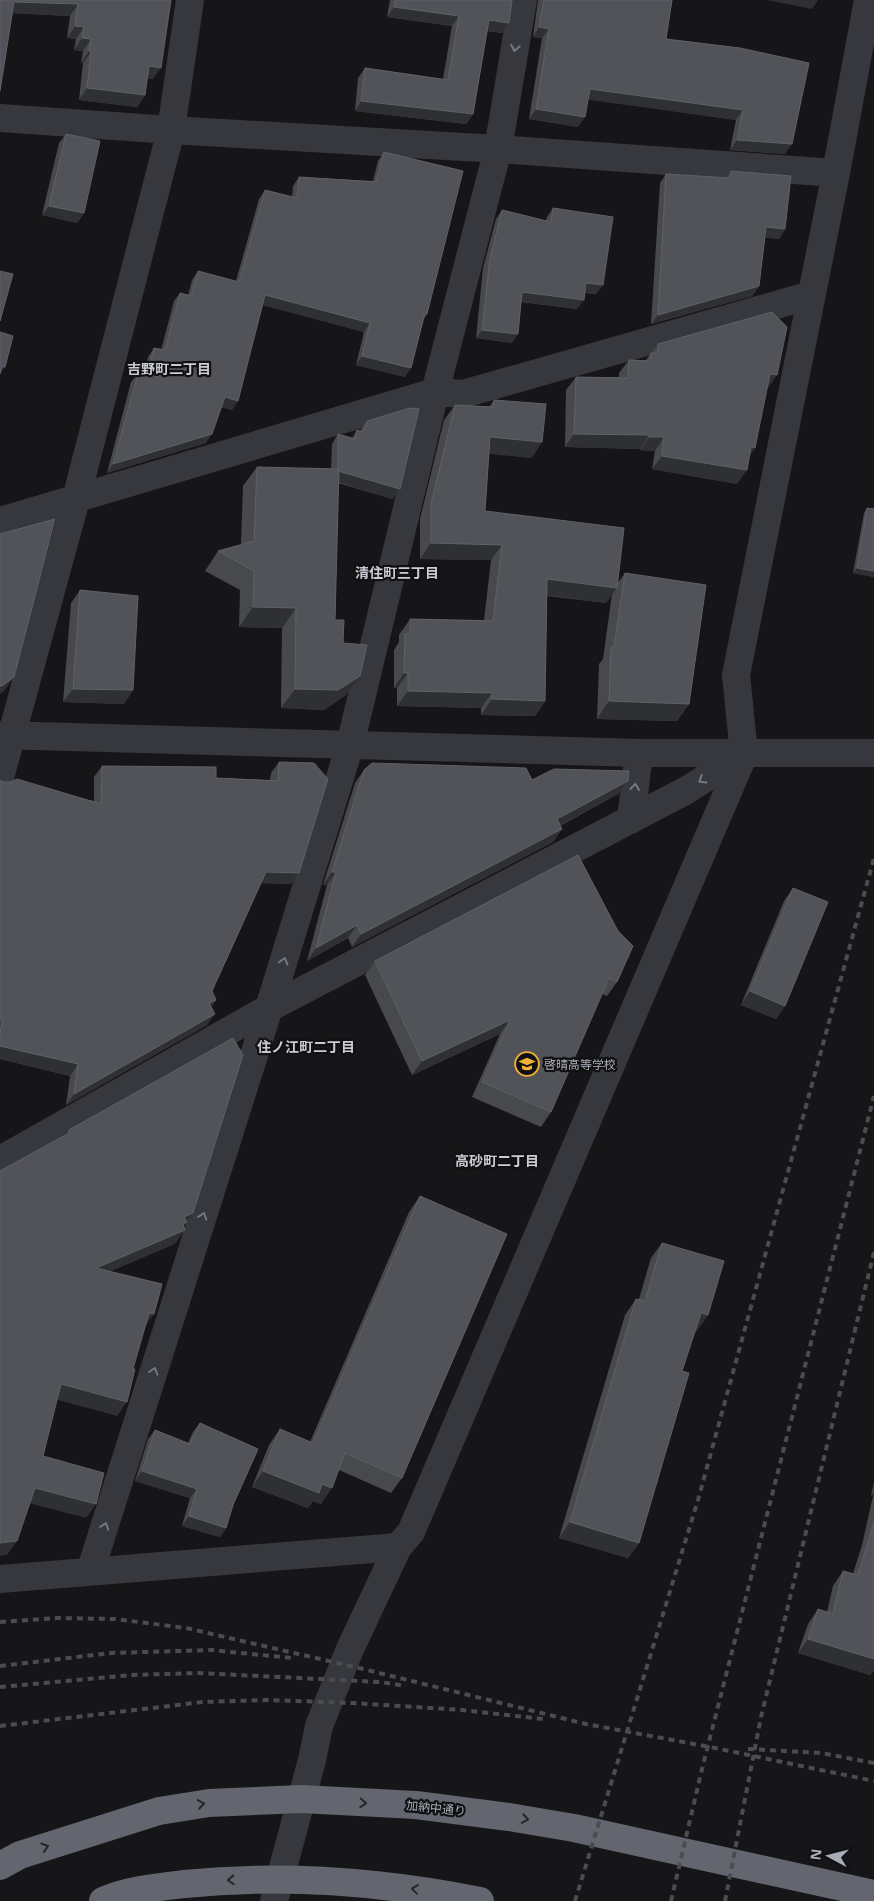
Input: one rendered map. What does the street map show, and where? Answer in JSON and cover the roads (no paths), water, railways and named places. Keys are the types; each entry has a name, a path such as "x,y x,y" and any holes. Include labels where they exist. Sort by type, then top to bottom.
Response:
{"highway":[{"name":"加納中通り","path":"0,1866 20,1855 159,1811 209,1802 301,1799 416,1805 509,1817 574,1828 874,1894"},
{"path":"103,1901 112,1897 162,1886 210,1881 277,1890 402,1888 480,1901"}],"street":[{"path":"0,778 6,735 76,499 171,130 190,0"},
{"path":"90,1572 270,1008 350,745 435,392 498,148 523,0"},
{"path":"277,1890 319,1726 350,1649 398,1547 412,1532 744,754 736,676 836,173 868,0"},
{"path":"0,118 171,130 498,148 836,173"},
{"path":"0,521 435,392 463,394 811,295"},
{"path":"6,735 639,753 874,753"},
{"path":"631,820 639,753"},
{"path":"0,1160 270,1008 687,790 744,754"},
{"path":"0,1580 398,1547"}],"railway":[{"path":"575,1901 698,1500 874,858"},
{"path":"671,1901 702,1769 874,1096"},
{"path":"725,1901 761,1717 874,1252"},
{"path":"0,1622 57,1618 115,1619 186,1628 586,1724 710,1747 874,1781"},
{"path":"0,1666 111,1653 211,1650 292,1658"},
{"path":"0,1687 131,1675 198,1673 380,1682 406,1686"},
{"path":"0,1726 203,1702 268,1700 462,1710 543,1719"},
{"path":"748,1749 821,1753 874,1763"}],"place":[{"name":"啓晴高等学校","path":"527,1064"}],"district":[{"name":"吉野町二丁目","path":"169,368"},
{"name":"清住町三丁目","path":"397,572"},
{"name":"住ノ江町二丁目","path":"306,1046"},
{"name":"高砂町二丁目","path":"497,1160"}]}
